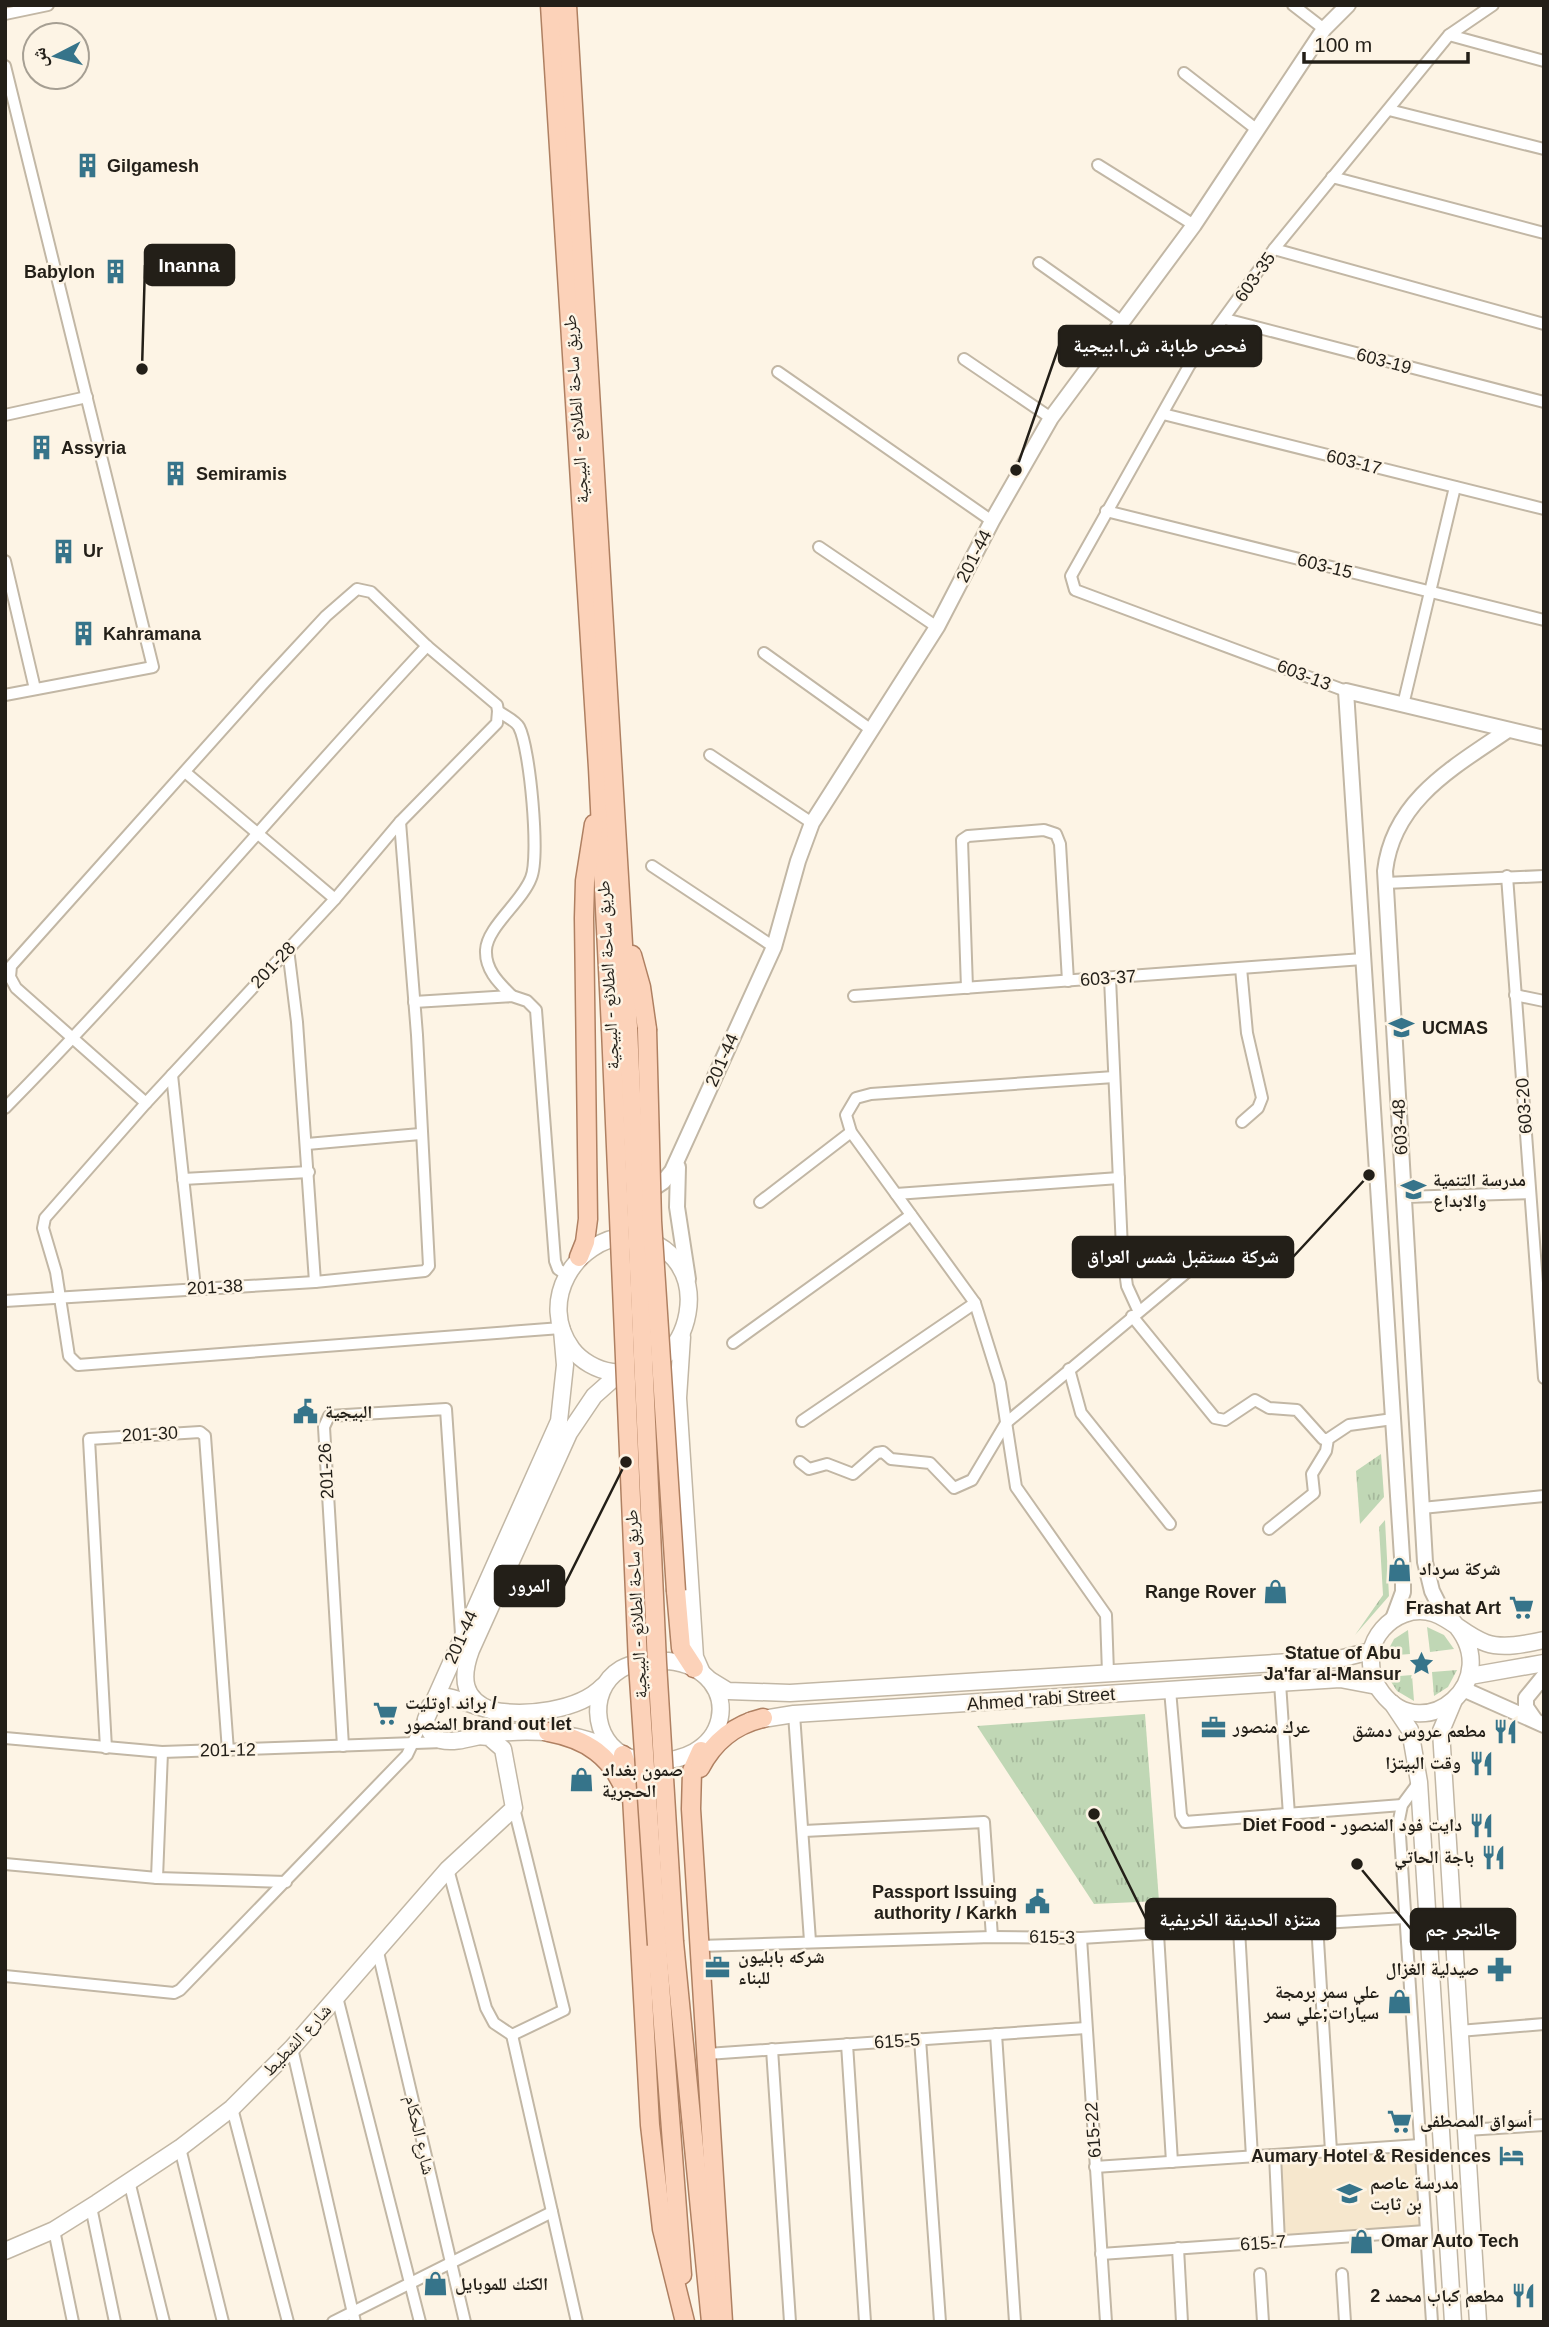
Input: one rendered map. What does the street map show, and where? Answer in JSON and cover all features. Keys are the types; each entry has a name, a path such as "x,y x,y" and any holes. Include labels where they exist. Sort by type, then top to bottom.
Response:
{"main road":[{"name":"طريق ساحة الطلائع - البيجية","path":"550,5 598,768 620,1029 652,1566 665,1944"},
{"name":"طريق ساحة الطلائع - البيجية","path":"568,5 621,893 620,1029"},
{"path":"598,768 584,896 588,1210 585,1242 567,1275 558,1309 562,1329 573,1350 589,1364 609,1372 631,1373"},
{"path":"621,893 647,1029 652,1222 681,1648 703,1674"},
{"path":"579,1257 600,1241 624,1236 648,1239 666,1249 680,1264 688,1283 690,1305 680,1347 678,1398 693,1632 697,1664 717,1694 720,1713 692,1771 691,1809 723,2322"},
{"path":"491,1710 473,1702 465,1688 465,1668 569,1433 603,1387 652,1366 685,1326"},
{"name":"201-44","path":"429,1709 559,1421 565,1365 562,1329"},
{"path":"1453,2322 1419,1782 1410,1730 1377,1686 1371,1670 1371,1651 1383,1628 1394,1619 1418,1611 1449,1619 1483,1642 1493,1645 1544,1640"},
{"path":"1449,1619 1470,1646 1463,1689 1441,1731 1478,2322"},
{"path":"693,1632 704,1657 722,1678 743,1690 762,1693"},
{"name":"Ahmed 'rabi Street","path":"703,1674 728,1691 762,1693 1339,1659 1371,1651"},
{"path":"451,1741 436,1738 427,1727 429,1709 448,1697 491,1710 525,1712 571,1704 591,1696 621,1668 642,1662 683,1663 703,1674"},
{"path":"1392,1703 1412,1712 1424,1713 1463,1689 1544,1663"},
{"path":"612,1677 600,1696 598,1721 604,1736 623,1755 631,1777 654,2166 662,2229 685,2321"},
{"name":"Ahmed 'rabi Street","path":"706,1745 729,1725 794,1714 1340,1679 1377,1686"},
{"path":"691,1809 694,1781 710,1752 740,1724 763,1718"},
{"path":"508,1763 512,1742 541,1732 587,1744 611,1764 626,1793 633,1829"},
{"name":"201-12","path":"451,1741 477,1736 541,1732 587,1738 623,1755"},
{"path":"477,1736 496,1741 503,1749 508,1763 514,1808"},
{"path":"623,1755 639,1760 688,1758 706,1745"},
{"name":"شارع الشطيط","path":"5,2251 54,2230 91,2207 180,2148 232,2108 292,2048 448,1869 514,1808"},
{"path":"665,1944 685,2321"},
{"path":"665,1944 710,2322"}],"street":[{"path":"5,14 48,5"},
{"path":"1293,5 1324,29"},
{"name":"201-44","path":"624,1236 635,1232 643,1197 666,1179 681,1152 775,947 798,862 812,823 937,627 1051,418 1194,225 1324,29 1348,5"},
{"name":"603-35","path":"1072,588 1071,576 1189,366 1274,249 1449,35 1493,5"},
{"path":"1449,35 1544,61"},
{"path":"5,66 153,667 5,695"},
{"path":"1184,73 1256,129"},
{"path":"1389,110 1544,149"},
{"path":"1098,165 1194,225"},
{"path":"1332,177 1544,233"},
{"path":"1274,249 1544,324"},
{"path":"1039,263 1121,321"},
{"name":"603-19","path":"1225,319 1544,402"},
{"path":"964,359 1051,418"},
{"path":"778,372 992,522"},
{"path":"5,415 87,397"},
{"name":"603-17","path":"1163,414 1544,509"},
{"path":"1403,705 1455,487"},
{"name":"603-15","path":"1106,511 1544,620"},
{"path":"819,547 937,627"},
{"path":"5,561 35,690"},
{"name":"603-13","path":"1072,588 1346,691 1544,738"},
{"path":"146,1103 16,988 10,977 11,966 326,616 357,589 371,592 427,646 497,705 498,711 519,725 527,751 533,820 532,876 514,907 488,938 487,946 493,977 512,996"},
{"path":"5,1108 74,1038 427,646"},
{"path":"764,653 870,729"},
{"name":"603-48","path":"1346,691 1404,1582 1394,1619"},
{"name":"201-28","path":"60,1296 43,1228 45,1218 146,1103 335,900 400,822 496,723 498,711"},
{"name":"603-48","path":"1449,1619 1428,1577 1422,1508 1385,883 1389,847 1398,824 1412,804 1447,772 1508,730"},
{"path":"710,755 812,823"},
{"path":"185,772 335,900"},
{"path":"307,1144 420,1134 414,1002 400,822"},
{"path":"967,988 962,840 968,836 1044,830 1056,834 1060,844 1068,981"},
{"path":"652,866 775,947"},
{"name":"603-20","path":"1507,876 1544,1375"},
{"path":"1385,883 1544,876"},
{"path":"1360,919 1387,917"},
{"path":"288,949 307,1144 315,1282"},
{"name":"603-37","path":"854,996 1363,959"},
{"path":"1241,968 1247,1033 1262,1098 1258,1108 1242,1122"},
{"path":"1110,978 1124,1269 1135,1313 1214,1418 1225,1420 1255,1400 1269,1408 1297,1410 1323,1438 1328,1439"},
{"path":"1515,995 1544,1001"},
{"path":"414,1002 512,996 527,1001 538,1016 555,1261 558,1269 567,1275"},
{"path":"172,1075 195,1288"},
{"path":"1108,1673 1106,1615 1016,1487 1000,1382 975,1303 846,1123 848,1109 861,1096 1114,1077"},
{"path":"760,1202 851,1132"},
{"name":"201-38","path":"5,1301 315,1282 425,1271 429,1266 420,1134"},
{"name":"201-44","path":"681,1152 676,1192 688,1283"},
{"path":"183,1179 309,1172"},
{"path":"896,1194 1119,1178"},
{"path":"1404,1197 1530,1193"},
{"path":"733,1343 911,1215"},
{"path":"1381,1245 1406,1242"},
{"path":"800,1461 810,1469 827,1464 853,1474 877,1453 883,1452 891,1459 930,1463 954,1488 972,1480 1006,1423 1193,1267"},
{"path":"60,1296 69,1356 78,1365 562,1329"},
{"path":"802,1421 975,1303"},
{"path":"1069,1369 1081,1413 1170,1524"},
{"name":"201-26","path":"343,1746 324,1427 329,1416 446,1409 461,1636"},
{"path":"1269,1529 1314,1493 1313,1471 1326,1451 1328,1439 1349,1425 1393,1419"},
{"name":"201-30","path":"106,1748 89,1439 201,1432 205,1436 228,1751"},
{"path":"1422,1508 1544,1496"},
{"path":"1540,1723 1526,1707 1525,1698 1544,1676"},
{"path":"1280,1683 1289,1815"},
{"path":"1463,1689 1540,1723"},
{"path":"1170,1690 1181,1815 1185,1822 1402,1805"},
{"path":"5,1976 174,1993 186,1986 407,1755 429,1709"},
{"path":"794,1714 810,1941"},
{"name":"201-12","path":"5,1738 162,1752 451,1741"},
{"path":"157,1878 162,1752"},
{"path":"1419,1782 1402,1805 1399,1820 1432,2322"},
{"path":"512,2035 564,2010 514,1808"},
{"path":"804,1831 984,1822 992,1937"},
{"path":"5,1864 157,1878 286,1882"},
{"path":"448,1869 486,2008 494,2023 512,2035 577,2322"},
{"name":"615-3","path":"699,1946 992,1937 1081,1938 1405,1918"},
{"path":"1318,1924 1331,2151"},
{"path":"1239,1929 1252,2157"},
{"path":"1158,1934 1172,2162"},
{"name":"615-22","path":"1081,1938 1106,2322"},
{"name":"شارع الحكام","path":"377,1948 465,2322"},
{"path":"337,1997 421,2322"},
{"path":"1460,2031 1544,2024"},
{"name":"615-5","path":"707,2054 1086,2028"},
{"path":"996,2034 1015,2322"},
{"path":"920,2039 940,2322"},
{"path":"847,2044 865,2322"},
{"path":"292,2048 354,2317"},
{"path":"772,2049 790,2322"},
{"path":"232,2108 288,2322"},
{"path":"1466,2130 1544,2125"},
{"path":"1096,2167 1420,2145"},
{"path":"180,2148 223,2322"},
{"path":"1275,2155 1279,2242"},
{"path":"130,2181 164,2322"},
{"path":"91,2207 116,2322"},
{"path":"332,2322 354,2317 410,2283 552,2212"},
{"path":"54,2230 70,2321"},
{"name":"615-7","path":"1101,2254 1426,2231"},
{"path":"1178,2248 1182,2322"},
{"path":"1260,2274 1263,2322"},
{"path":"1342,2274 1345,2322"}],"shaded area":[{"name":"مدرسة عاصم بن ثابت","path":"1420,2145 1426,2231 1279,2242 1275,2155"}],"green space":[{"path":"1381,1454 1384,1497 1360,1524 1356,1471"},
{"path":"1385,1520 1389,1596 1355,1635 1383,1595 1379,1527"},
{"path":"1427,1627 1444,1635 1454,1649 1430,1652"},
{"path":"1408,1630 1410,1654 1385,1656 1394,1639"},
{"path":"1457,1670 1448,1687 1434,1696 1432,1672"},
{"path":"1412,1675 1414,1701 1397,1691 1388,1677"},
{"path":"1145,1714 1159,1901 1094,1904 977,1726"}],"place":[{"name":"Gilgamesh","path":"87,166"},
{"name":"Babylon","path":"115,272"},
{"name":"Inanna","path":"142,369"},
{"name":"Assyria","path":"41,448"},
{"name":"فحص طبابة. ش.ا.بيجية","path":"1016,470"},
{"name":"Semiramis","path":"176,474"},
{"name":"Ur","path":"63,551"},
{"name":"Kahramana","path":"83,634"},
{"name":"UCMAS","path":"1402,1028"},
{"name":"شركة مستقبل شمس العراق","path":"1369,1175"},
{"name":"مدرسة التنمية والابداع","path":"1413,1190"},
{"name":"البيجية","path":"305,1412"},
{"name":"المرور","path":"626,1462"},
{"name":"شركة سرداد","path":"1399,1569"},
{"name":"Range Rover","path":"1276,1592"},
{"name":"Frashat Art","path":"1521,1608"},
{"name":"Statue of Abu Ja'far al-Mansur","path":"1421,1663"},
{"name":"براند اوتليت / المنصور brand out let","path":"385,1713"},
{"name":"عرك منصور","path":"1213,1727"},
{"name":"مطعم عروس دمشق","path":"1506,1731"},
{"name":"وقت البيتزا","path":"1481,1763"},
{"name":"صمون بغداد الحجرية","path":"582,1780"},
{"name":"متنزه الحديقة الخريفية","path":"1094,1814"},
{"name":"Diet Food - دايت فود المنصور","path":"1482,1825"},
{"name":"باجة الحاتي","path":"1494,1857"},
{"name":"جالنجر جم","path":"1357,1864"},
{"name":"Passport Issuing authority / Karkh","path":"1037,1902"},
{"name":"شركه بابليون للبناء","path":"718,1967"},
{"name":"صيدلية الغزال","path":"1499,1969"},
{"name":"علي سمر برمجة سيارات;علي سمر","path":"1399,2002"},
{"name":"أسواق المصطفى","path":"1400,2121"},
{"name":"Aumary Hotel & Residences","path":"1511,2156"},
{"name":"مدرسة عاصم بن ثابت","path":"1350,2193"},
{"name":"Omar Auto Tech","path":"1361,2241"},
{"name":"الكنك للموبايل","path":"435,2284"},
{"name":"مطعم كباب محمد 2","path":"1524,2296"}]}
